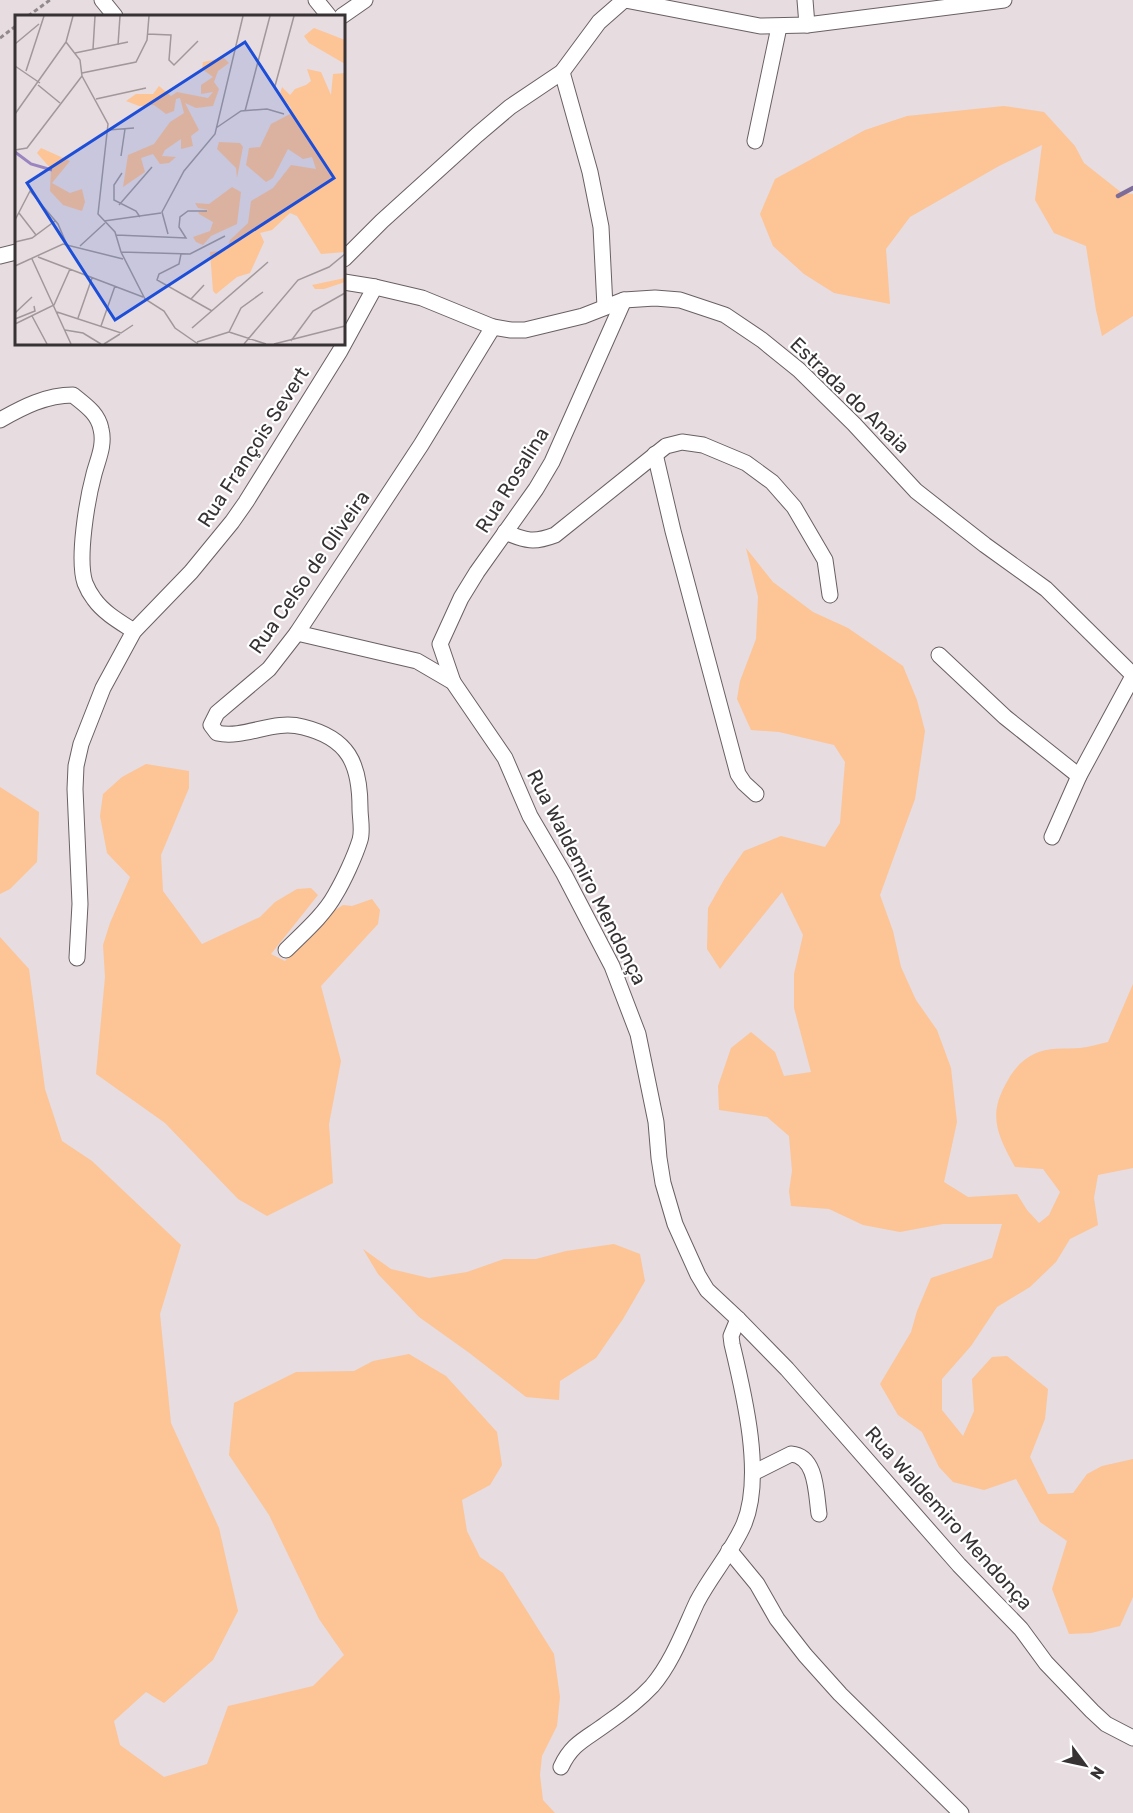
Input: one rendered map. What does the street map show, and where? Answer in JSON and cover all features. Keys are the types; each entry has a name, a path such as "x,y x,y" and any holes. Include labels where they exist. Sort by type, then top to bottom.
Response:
{"street":[{"path":"102,0 114,15"},
{"path":"316,0 328,15"},
{"path":"343,15 365,0"},
{"path":"345,258 382,221 510,106 562,72 599,22 625,0 760,26 779,27 1004,0"},
{"path":"805,0 807,25"},
{"path":"755,141 779,27"},
{"path":"562,72 590,172 602,227 605,307"},
{"path":"0,256 15,252"},
{"name":"Estrada do Anaia","path":"345,282 422,298 493,327 511,330 525,330 583,316 624,300 655,298 680,300 725,315 762,340 799,370 916,490 985,545 1046,589 1133,676"},
{"name":"Rua François Severt","path":"345,342 375,287"},
{"name":"Rua Rosalina","path":"417,661 430,655 440,644 461,598 477,572 536,489 552,462 624,300"},
{"name":"Rua Celso de Oliveira","path":"286,950 335,896 361,839 356,770 348,752 337,741 303,726 283,724 238,735 225,735 217,733 211,725 217,713 269,669 297,633 421,445 493,327"},
{"name":"Rua François Severt","path":"77,958 80,904 76,766 81,744 103,688 134,631 191,572 232,522 343,345"},
{"path":"0,420 25,406 57,395 73,395 95,414 102,430 102,450 94,474 83,541 82,568 85,584 95,601 134,631"},
{"path":"506,532 526,541 542,540 555,535 603,499 666,446 682,442 704,445 746,463 772,482 794,507 825,560 830,595"},
{"path":"655,454 673,531 738,774 756,794"},
{"name":"Rua Waldemiro Mendonça","path":"297,633 417,661 453,682 505,758 530,816 564,874 612,966 638,1034 656,1122 663,1183 675,1224 707,1290 738,1319 852,1442 959,1565 1016,1623 1046,1663 1106,1724 1133,1738"},
{"path":"440,644 453,682"},
{"path":"939,655 1005,717 1078,776"},
{"path":"1052,837 1078,776 1133,676"},
{"path":"561,1767 567,1753 579,1742 605,1725 652,1685 676,1646 708,1582 737,1538 750,1504 753,1473 747,1423 731,1336 738,1319"},
{"path":"753,1473 791,1454 803,1457 810,1465 819,1514"},
{"path":"729,1550 757,1584 777,1619 805,1655 840,1694 961,1813"}],"path":[{"path":"29,15 50,0"},
{"path":"0,38 15,27"}],"shaded area":[{"path":"1004,106 1044,112 1075,146 1084,163 1122,193 1133,194 1133,316 1102,336 1086,246 1054,233 1035,200 1042,145 999,166 910,217 886,249 890,304 834,293 804,274 773,246 760,214 775,179 865,130 907,116"},
{"path":"746,548 773,582 813,612 848,628 903,666 917,700 925,731 915,799 880,895 893,931 901,967 916,1000 937,1030 951,1068 957,1122 944,1182 968,1197 1017,1194 1039,1223 1049,1215 1060,1192 1043,1169 1015,1167 1003,1144 997,1124 996,1114 1002,1092 1010,1076 1034,1054 1051,1049 1080,1048 1108,1042 1133,984 1133,1168 1098,1175 1094,1198 1098,1225 1070,1239 1056,1262 1030,1287 997,1307 971,1346 942,1379 942,1410 963,1436 974,1411 972,1379 992,1357 1007,1356 1048,1389 1045,1419 1030,1457 1048,1494 1073,1493 1087,1474 1102,1466 1133,1459 1133,1597 1120,1626 1091,1633 1069,1634 1052,1589 1067,1541 1040,1522 1016,1479 984,1490 953,1482 939,1467 922,1432 898,1415 880,1384 911,1332 931,1278 992,1258 1002,1224 943,1224 900,1232 863,1225 829,1209 791,1206 789,1191 792,1171 789,1136 767,1117 719,1110 718,1086 731,1048 751,1032 775,1052 784,1076 811,1072 794,1008 794,974 803,935 782,892 720,969 707,949 708,908 744,851 781,836 825,847 840,823 845,762 834,745 779,732 751,730 737,699 740,681 756,639 758,597"},
{"path":"146,764 189,771 189,788 161,855 163,891 202,944 260,917 275,902 297,889 311,888 318,895 271,954 285,961 329,914 343,905 352,906 372,899 380,910 378,924 321,986 341,1061 329,1124 333,1183 267,1216 238,1199 165,1123 96,1074 105,977 103,945 130,877 107,853 100,816 103,794 122,777"},
{"path":"0,787 39,812 37,862 10,889 0,894"},
{"path":"0,937 29,969 45,1089 62,1141 92,1161 181,1245 160,1314 171,1423 219,1528 238,1611 213,1660 164,1703 146,1692 114,1721 120,1745 164,1777 207,1764 228,1706 313,1686 344,1655 319,1619 269,1515 229,1455 234,1403 296,1372 354,1371 373,1361 409,1354 446,1376 497,1432 502,1465 490,1485 462,1500 467,1531 480,1557 503,1573 554,1654 560,1697 557,1726 542,1756 540,1775 543,1800 555,1813 0,1813"},
{"path":"614,1244 640,1254 645,1281 623,1319 596,1358 560,1381 559,1400 526,1397 419,1317 378,1274 363,1249 391,1269 429,1278 467,1272 504,1259 536,1259 566,1251"}],"waterway":[{"path":"1118,196 1133,188"}]}
